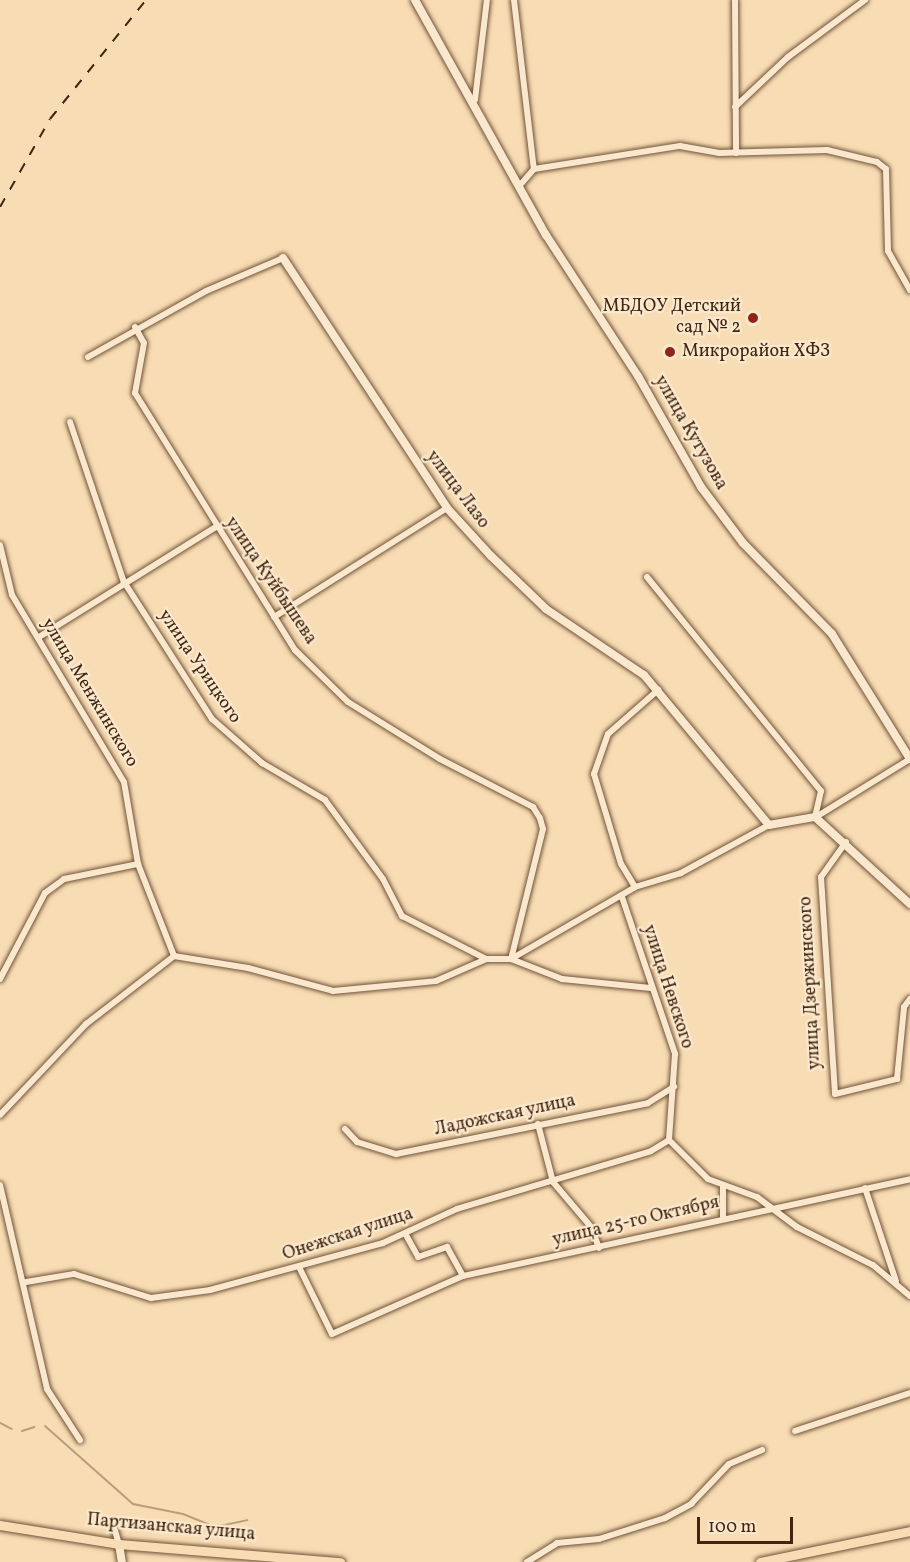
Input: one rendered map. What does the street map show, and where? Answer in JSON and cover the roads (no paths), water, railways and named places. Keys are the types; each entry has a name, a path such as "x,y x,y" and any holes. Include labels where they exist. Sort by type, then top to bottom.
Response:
{"main road":[{"name":"Партизанская улица","path":"2,1526 119,1544 340,1562"},
{"path":"760,1562 910,1531"}],"street":[{"name":"улица Кутузова","path":"416,0 475,100 520,185 701,488 743,543 832,634 910,759"},
{"path":"475,100 487,0"},
{"path":"514,0 534,169"},
{"path":"735,0 736,153"},
{"path":"735,107 788,57 865,0"},
{"path":"520,185 534,169 680,146 736,153 827,150 882,165 885,237 910,290"},
{"name":"улица Лазо","path":"88,357 135,327 283,258 447,508 546,609 644,675 769,825"},
{"name":"улица Куйбышева","path":"135,327 144,343 135,393 216,527 295,650 348,702 440,759 533,807 543,829 511,959"},
{"name":"улица Урицкого","path":"70,422 124,582 228,736 325,800 383,879 402,916 486,959"},
{"path":"274,617 447,508"},
{"path":"39,637 124,582 216,527"},
{"name":"улица Менжинского","path":"0,545 12,595 124,783 138,864 174,956"},
{"path":"647,577 821,792 815,817"},
{"path":"635,887 621,864 594,774 613,727 658,690"},
{"path":"511,959 571,920 590,917 635,887 681,873 769,825 815,817 910,759"},
{"path":"815,817 910,904"},
{"name":"улица Дзержинского","path":"846,843 821,877 835,1094 897,1079 904,1007 910,999"},
{"path":"0,979 45,893 64,879 138,864"},
{"name":"улица Невского","path":"622,897 675,1054 669,1140"},
{"path":"0,1115 86,1024 174,956 215,965 249,968 333,991 375,991 436,981 486,959 511,959 562,979 651,987"},
{"name":"Ладожская улица","path":"345,1129 357,1142 396,1154 648,1103 674,1088"},
{"path":"538,1124 553,1182 592,1228 599,1248"},
{"path":"669,1140 723,1187 773,1207 797,1227 896,1281 910,1296"},
{"name":"Онежская улица","path":"26,1282 74,1274 151,1298 300,1269 406,1235 457,1209 528,1184 553,1182 669,1140"},
{"name":"улица 25-го Октября","path":"300,1269 332,1334 463,1276 599,1248 723,1217 910,1179"},
{"path":"0,1185 26,1282 47,1389 80,1440"},
{"path":"723,1187 723,1217"},
{"path":"865,1188 896,1281"},
{"path":"406,1235 418,1257 447,1247 463,1276"},
{"path":"795,1431 910,1393"},
{"path":"527,1562 557,1543 599,1539 665,1518 704,1492 729,1464 762,1450"},
{"path":"114,1527 122,1562"}],"waterway":[{"path":"0,1423 12,1429"},
{"path":"45,1426 133,1504 183,1514 215,1527 247,1520"},
{"path":"22,1431 34,1427"}],"railway":[{"path":"0,207 50,119 146,0"}],"place":[{"name":"МБДОУ Детский сад № 2","path":"753,318"},
{"name":"Микрорайон ХФЗ","path":"670,352"}]}
